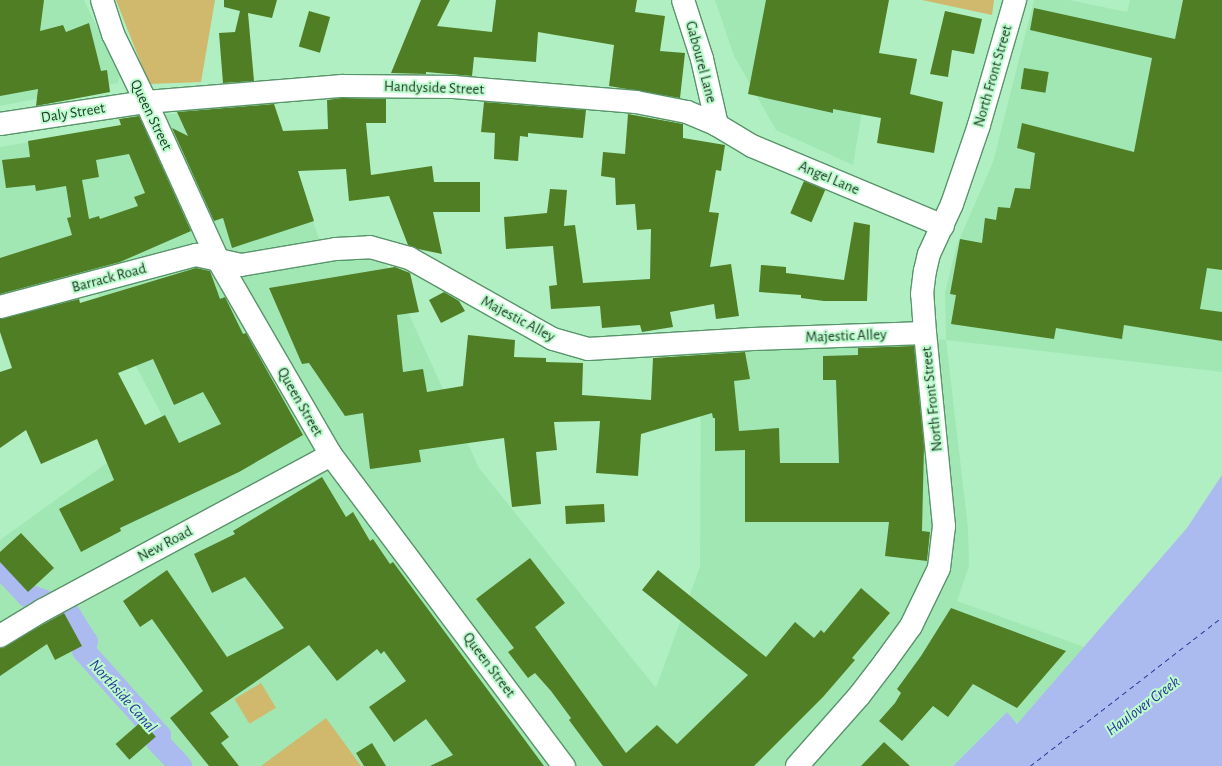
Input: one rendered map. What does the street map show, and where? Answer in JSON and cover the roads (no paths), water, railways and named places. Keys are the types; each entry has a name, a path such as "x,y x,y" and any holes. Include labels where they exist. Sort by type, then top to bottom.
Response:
{"street":[{"name":"Queen Street","path":"102,0 113,34 146,102 218,260 331,455 564,766"},
{"name":"Gabourel Lane","path":"683,0 702,58 717,125"},
{"name":"North Front Street","path":"797,766 859,696 885,662 910,626 939,568 944,526 922,294 925,271 929,254 943,226 979,125 1015,0"},
{"name":"Handyside Street","path":"146,102 342,86 454,87 636,102 687,112 717,125"},
{"name":"Daly Street","path":"0,124 146,102"},
{"name":"Angel Lane","path":"717,125 752,146 943,226"},
{"name":"Majestic Alley","path":"218,260 241,265 336,249 370,247 409,258 553,339 588,349 753,339 925,333"},
{"name":"Barrack Road","path":"0,306 196,255 218,260"},
{"name":"New Road","path":"0,636 68,596 331,455"}],"water":[{"name":"Haulover Creek","path":"1222,475 1222,766 953,766 1007,712 1017,724 1187,528"}],"waterway":[{"name":"Northside Canal","path":"0,566 27,595 65,608 86,641 83,650 159,735 157,741 180,766"}]}
